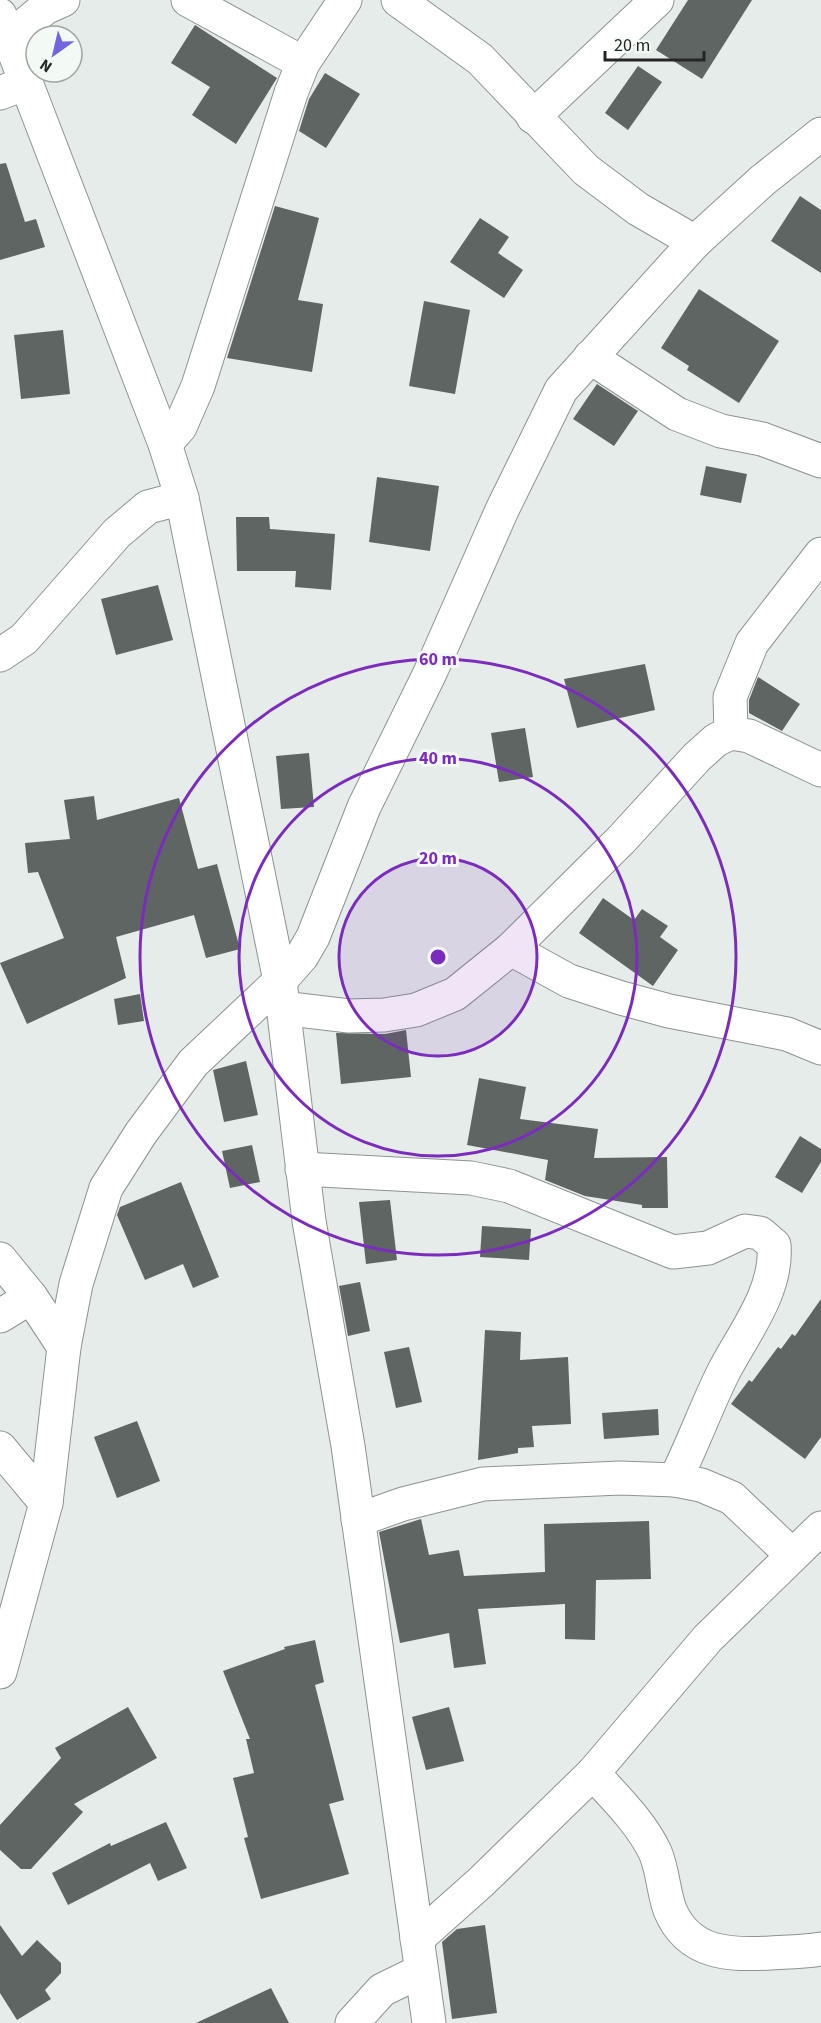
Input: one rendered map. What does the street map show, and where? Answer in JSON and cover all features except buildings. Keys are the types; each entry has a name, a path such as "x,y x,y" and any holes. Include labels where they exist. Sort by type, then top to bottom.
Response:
{"street":[{"path":"63,0 4,26 13,88 165,444 182,498 281,994 302,1169 358,1520 429,2023"},
{"path":"188,0 303,63"},
{"path":"165,444 180,427 198,386 276,135 303,63 345,0"},
{"path":"398,0 480,59 586,170 638,209 695,242"},
{"path":"533,117 657,0"},
{"path":"0,1672 11,1585 46,1503 64,1347 76,1284 106,1188 141,1133 194,1063 281,994 313,937 364,807 430,673 542,426 561,390 695,242 763,180 821,134"},
{"path":"590,357 677,414 721,431 762,439 821,461"},
{"path":"0,655 24,639 125,527 148,507 182,498"},
{"path":"731,733 730,697 752,644 821,554"},
{"path":"281,994 349,1016 384,1016 416,1010 455,994 511,949 621,840 697,757 716,740 731,733 749,736 821,770"},
{"path":"511,949 569,981 621,998 669,1011 787,1034 821,1048"},
{"path":"302,1169 471,1178 509,1186 673,1252 708,1248 746,1231 760,1233 774,1245 775,1259 763,1299 723,1374 675,1480"},
{"path":"0,1259 31,1297 64,1347"},
{"path":"0,1316 31,1297"},
{"path":"0,1448 46,1503"},
{"path":"358,1520 404,1504 483,1484 620,1478 675,1480 701,1485 732,1498 792,1555"},
{"path":"417,1939 481,1882 592,1773 708,1638 821,1528"},
{"path":"592,1773 645,1835 656,1854 671,1911 685,1931 702,1946 718,1953 737,1956 821,1950"},
{"path":"352,2023 382,1990 421,1971"}]}
